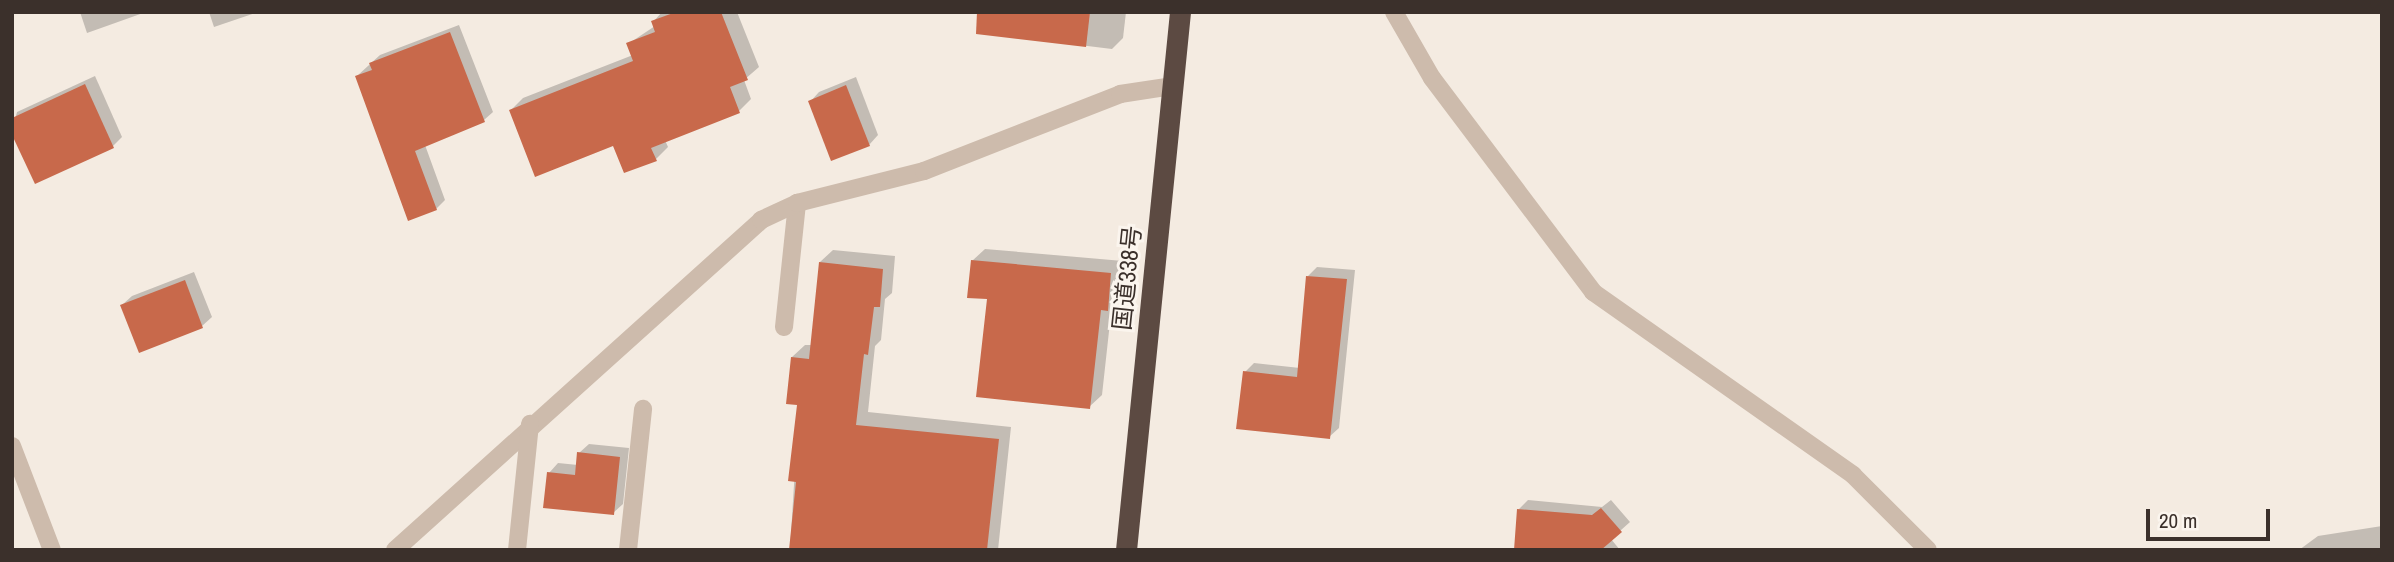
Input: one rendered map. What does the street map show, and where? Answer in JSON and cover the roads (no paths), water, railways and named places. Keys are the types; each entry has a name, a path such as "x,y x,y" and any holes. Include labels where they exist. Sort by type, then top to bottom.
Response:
{"highway":[{"name":"国道338号","path":"1126,550 1180,12"}],"street":[{"path":"1394,12 1432,78 1593,292 1853,475 1928,550"},
{"path":"395,550 717,255 761,220 797,203 924,171 1120,94 1173,86"},
{"path":"784,327 797,203"},
{"path":"628,550 643,409"},
{"path":"517,550 530,424"},
{"path":"12,446 52,550"}]}
